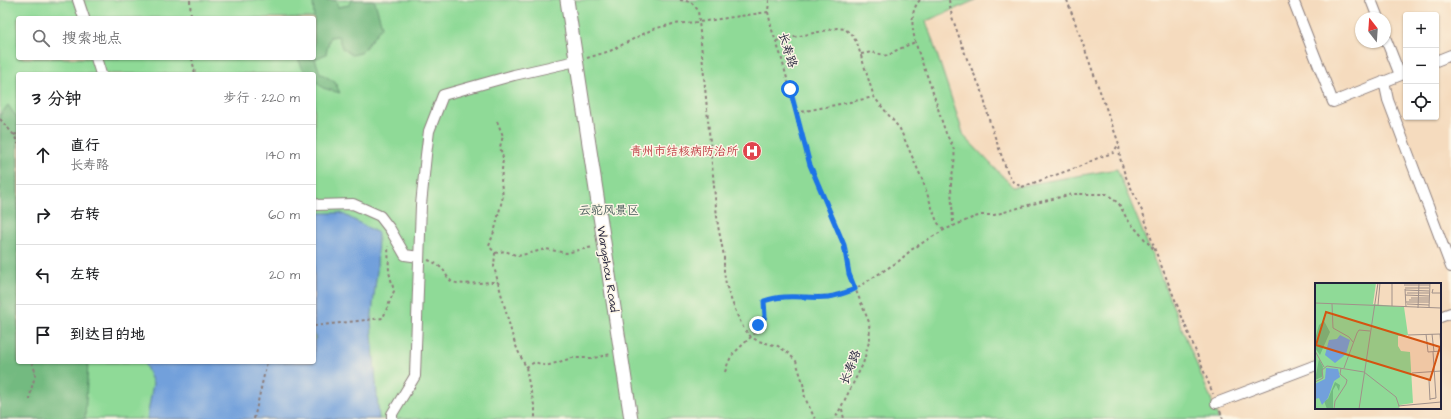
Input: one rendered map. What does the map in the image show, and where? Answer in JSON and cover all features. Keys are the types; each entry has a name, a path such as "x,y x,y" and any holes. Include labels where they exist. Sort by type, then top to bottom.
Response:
{"street":[{"path":"78,0 83,16"},
{"name":"Wangshou Road","path":"567,0 631,419"},
{"path":"1293,0 1333,102 1403,74 1390,48"},
{"path":"1371,0 1376,12"},
{"path":"1439,60 1451,55"},
{"path":"97,60 100,72"},
{"path":"392,419 392,414 416,376 421,205 429,131 443,95 514,75 576,61"},
{"path":"1384,82 1388,100 1451,267"},
{"path":"316,204 354,204 380,216 390,229 405,256 419,257"},
{"path":"1441,317 1451,313"},
{"path":"1216,403 1315,364"}],"path":[{"path":"190,0 191,16"},
{"path":"680,0 691,2 698,10 718,226 724,256 724,272 729,294 743,327 751,337 758,341 778,346 796,361 803,383 805,398 815,419"},
{"name":"长寿路","path":"770,0 768,12 772,30 782,56 810,165 844,245 849,274 869,322 870,338 863,364 835,419"},
{"path":"920,0 916,5 913,16 915,42 947,136 953,147 954,156 951,185 953,226"},
{"path":"949,0 952,17 967,59 982,91 1008,174 1013,182 1022,186 1078,167 1113,153 1119,144"},
{"path":"1067,0 1119,144 1120,158 1125,175 1143,213 1155,250 1223,419"},
{"path":"576,61 610,51 653,29 673,24 699,22 768,12"},
{"path":"776,41 837,28 845,29 852,35 861,54 874,96 900,129 922,179 937,222 944,230"},
{"path":"861,54 872,52 888,56 895,51 915,42"},
{"path":"192,60 195,72"},
{"path":"796,113 874,96"},
{"path":"0,119 16,140"},
{"path":"497,121 503,136 500,147 503,158 501,182 503,196 489,246 495,253 494,267 506,317 518,351 526,367 535,409 535,419"},
{"path":"725,372 732,355 755,333 758,325 765,317 764,301 801,296 830,296 855,289 899,261 911,250 944,230 981,216 994,215 1073,194 1107,194 1119,204 1127,219 1155,250"},
{"path":"316,326 383,318 394,291 389,272 388,242 390,229"},
{"path":"495,253 505,251 518,256 546,249 566,253 604,244"},
{"path":"419,257 433,262 443,269 450,280 460,284 490,281 498,282"},
{"path":"526,367 535,362 546,366 572,358 594,358 609,354 621,354"},
{"path":"30,400 30,390 35,376 32,364"},
{"path":"254,419 267,364"},
{"path":"841,408 844,419"}],"green space":[{"name":"云驼风景区","path":"0,0 976,0 926,21 964,136 1013,187 1117,169 1219,419 0,419"},
{"path":"313,0 335,0 338,7 349,5 352,0 373,0 375,2 382,26 361,53 352,55 342,48 338,36 330,37 326,54 316,59 316,16 314,16"},
{"path":"299,60 315,60 320,73 335,82 340,93 323,88 316,82 316,72 306,72 302,68"},
{"path":"8,105 16,116 16,364 88,364 85,419 0,419 0,115"}],"water":[{"path":"316,213 341,213 378,233 377,271 371,322 379,419 147,419 153,383 145,364 316,364"}],"place":[{"name":"青州市结核病防治所","path":"752,151"}],"route":[{"path":"758,325 765,317 764,301 782,297 830,296 855,289 845,258 844,245 832,220 810,165 792,102 790,89"}]}
